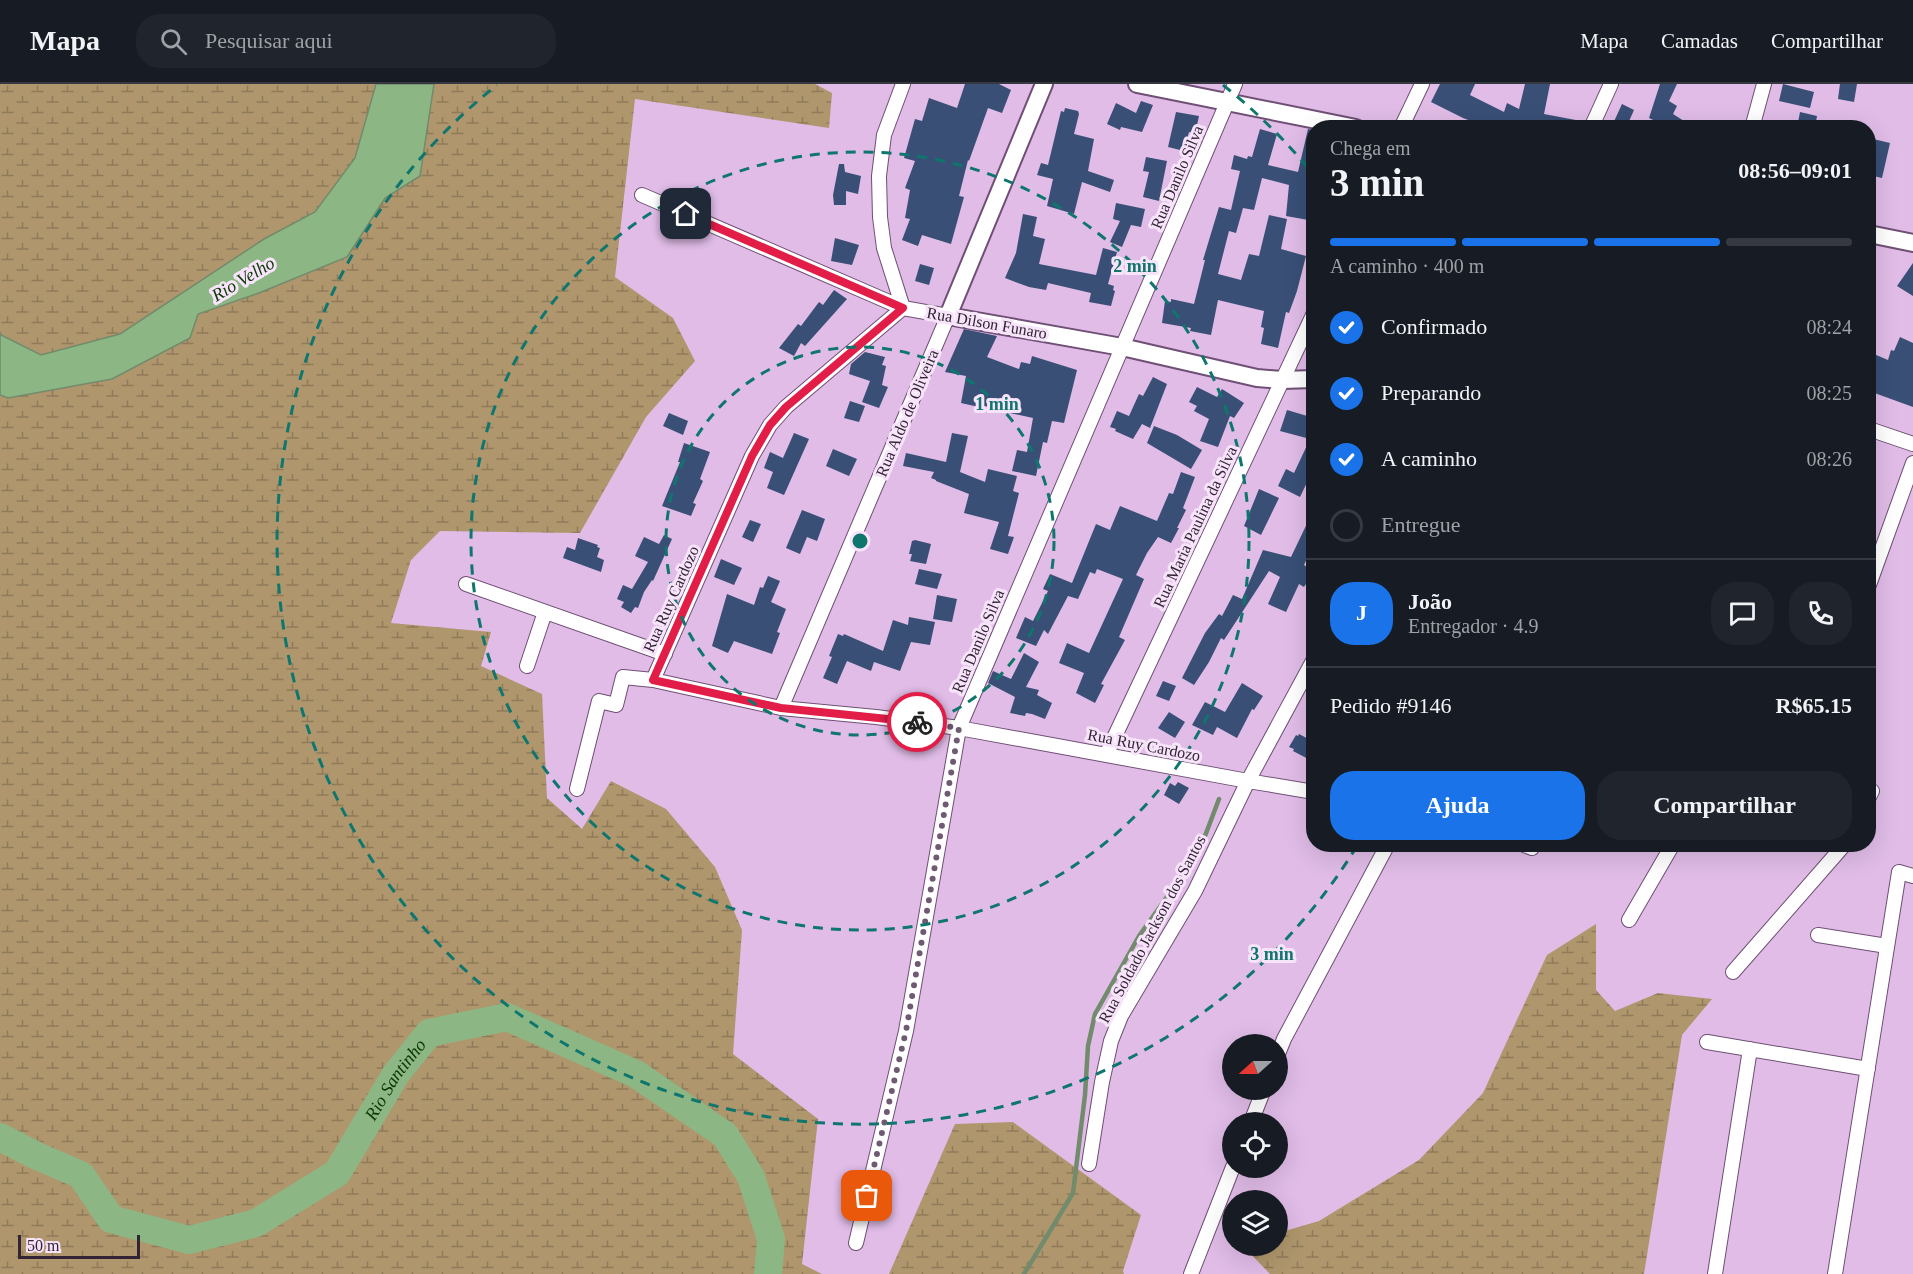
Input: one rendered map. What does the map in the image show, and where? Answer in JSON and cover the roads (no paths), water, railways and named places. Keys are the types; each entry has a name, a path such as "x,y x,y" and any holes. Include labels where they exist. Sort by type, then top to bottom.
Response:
{"street":[{"path":"903,84 884,135 879,186 884,248 903,308"},
{"name":"Rua Aldo de Oliveira","path":"781,708 1044,84"},
{"path":"1137,84 1315,120"},
{"name":"Rua Danilo Silva","path":"856,1243 906,1031 959,728 1235,84"},
{"path":"1405,120 1422,84"},
{"path":"1595,120 1611,84"},
{"path":"1754,120 1764,84"},
{"name":"Rua Dilson Funaro","path":"642,195 903,308 1122,347 1257,378 1306,379"},
{"path":"1876,235 1913,243"},
{"name":"Rua Ruy Cardozo","path":"903,308 792,402 770,425 752,456 653,680 781,708 959,728 1306,791"},
{"name":"Rua Maria Paulina da Silva","path":"1106,754 1306,330"},
{"path":"1876,431 1913,444"},
{"path":"1876,566 1913,463"},
{"path":"466,584 665,654"},
{"path":"527,666 545,612"},
{"name":"Rua Soldado Jackson dos Santos","path":"1089,1164 1102,1082 1111,1041 1121,1016 1195,891 1248,781 1306,674"},
{"path":"577,789 599,701 616,705 623,677 653,680"},
{"path":"1287,1034 1384,852"},
{"path":"1629,920 1668,852"},
{"path":"1733,972 1838,852"},
{"path":"1835,1274 1887,946 1906,874"},
{"path":"1818,935 1887,946"},
{"path":"1707,1042 1868,1069"},
{"path":"1715,1274 1750,1049"},
{"path":"1191,1274 1229,1178"}],"water":[{"name":"Rio Velho","path":"376,84 434,84 420,176 385,198 347,257 259,293 198,314 190,338 112,379 8,398 0,395 0,332 1,335 41,355 120,334 264,239 315,212 355,158"}],"waterway":[{"path":"1024,1274 1073,1193 1085,1095 1088,1046 1095,1014 1139,936 1179,880 1205,836 1219,799"},
{"name":"Rio Santinho","path":"0,1137 81,1175 111,1219 189,1240 256,1223 337,1173 396,1074 429,1033 507,1017 636,1074 725,1135 751,1177 771,1239 768,1274"}]}
